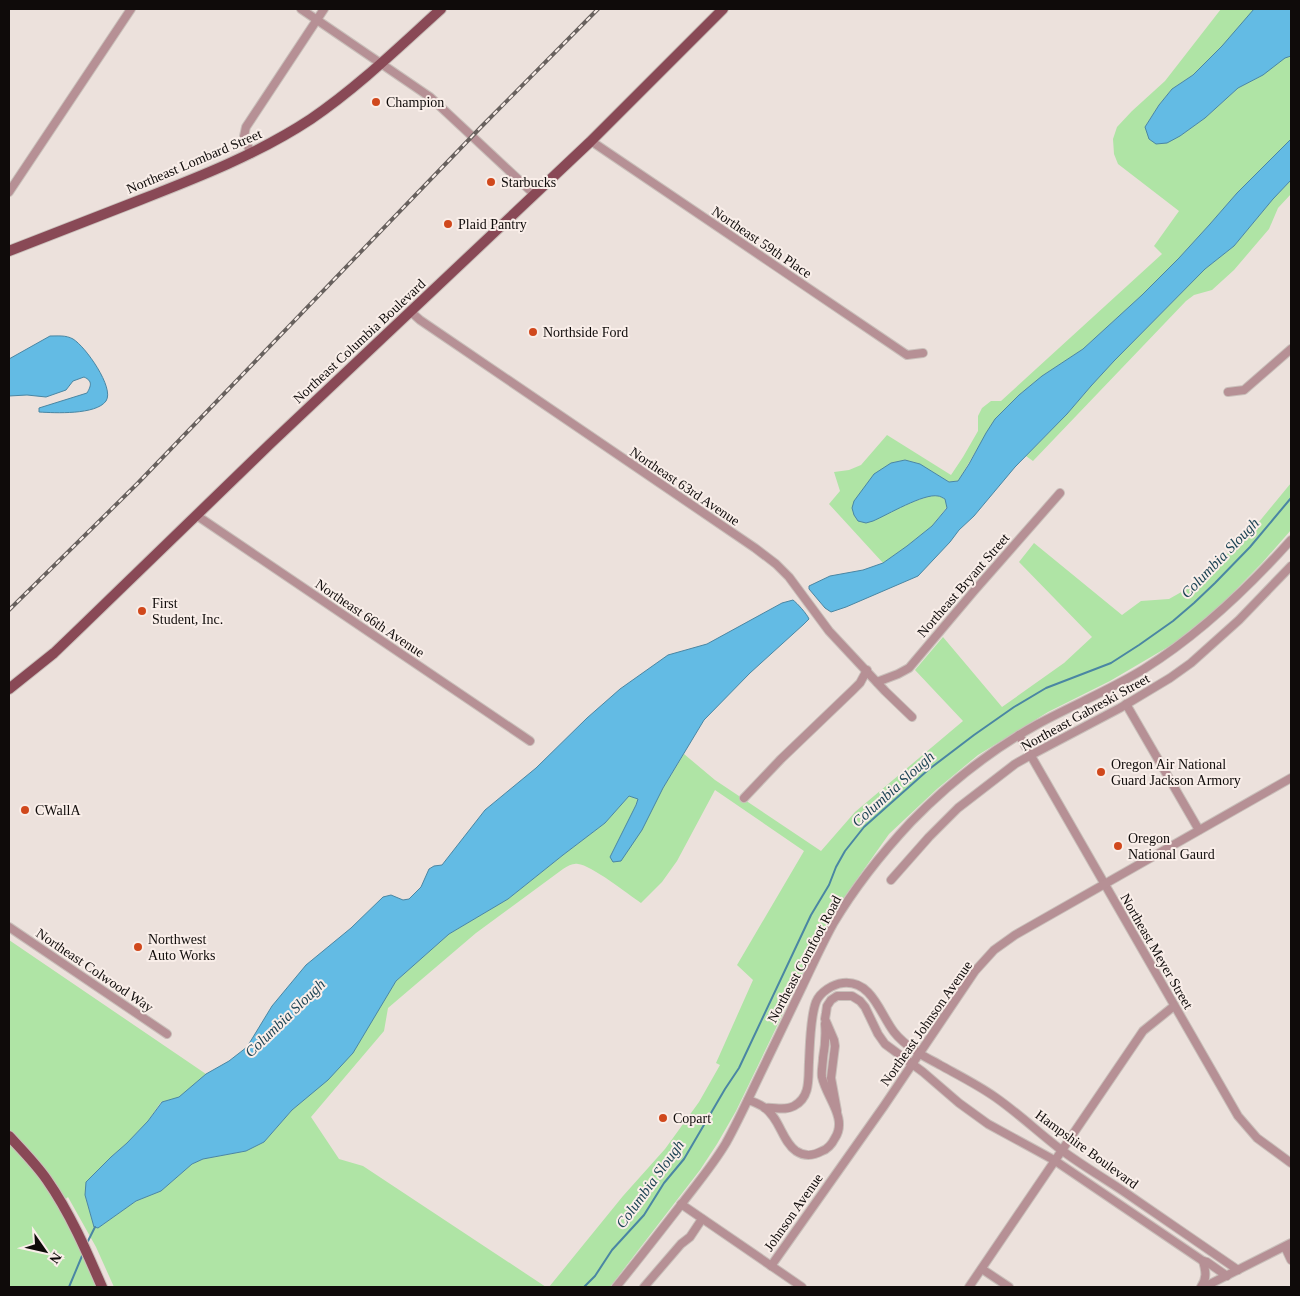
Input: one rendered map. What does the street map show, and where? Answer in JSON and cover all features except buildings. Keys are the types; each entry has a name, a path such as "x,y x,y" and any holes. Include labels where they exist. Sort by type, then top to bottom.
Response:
{"main road":[{"name":"Northeast Lombard Street","path":"9,251 189,181 250,154 292,131 317,115 362,81 441,9"},
{"name":"Northeast Columbia Boulevard","path":"9,689 68,639 590,141 724,9"},
{"path":"9,1136 39,1170 56,1194 84,1246 102,1287"}],"street":[{"path":"9,192 131,9"},
{"path":"301,9 420,89 534,194"},
{"path":"250,154 244,136 246,127 324,9"},
{"name":"Northeast 59th Place","path":"590,141 907,355 922,353"},
{"name":"Northeast 63rd Avenue","path":"411,312 776,564 789,577 829,631 912,717"},
{"path":"1228,392 1244,390 1291,349"},
{"name":"Northeast Bryant Street","path":"877,682 909,668 1060,493"},
{"name":"Northeast 66th Avenue","path":"196,515 530,741"},
{"name":"Northeast Cornfoot Road","path":"616,1287 716,1159 748,1100 826,939 848,901 868,872 898,835 945,789 982,760 1019,735 1146,668 1201,629 1238,596 1291,540"},
{"name":"Northeast Gabreski Street","path":"891,880 958,808 1015,764 1126,704 1191,663 1239,620 1291,566"},
{"path":"744,798 781,759 853,690 867,670"},
{"path":"1126,704 1199,830"},
{"name":"Northeast Meyer Street","path":"1019,735 1242,1122 1256,1138 1291,1163"},
{"name":"Northeast Johnson Avenue","path":"837,1172 975,971 994,950 1015,935 1291,778"},
{"name":"Northeast Colwood Way","path":"9,927 167,1034"},
{"name":"Hampshire Boulevard","path":"765,1108 785,1109 795,1106 807,1092 816,1000 823,992 842,983 860,986 868,992 893,1031 902,1041 918,1053 994,1096 1014,1110 1061,1150 1238,1270"},
{"name":"Hampshire Boulevard","path":"765,1108 775,1119 787,1142 799,1153 814,1155 825,1150 831,1144 837,1136 840,1124 822,1075 826,1034 825,1019 827,1006 831,1000 837,996 852,996 865,1007 878,1034 886,1044 959,1104 1000,1131 1054,1160 1227,1276"},
{"path":"969,1287 1143,1030 1174,1006"},
{"path":"748,1100 765,1108"},
{"name":"Johnson Avenue","path":"771,1266 837,1172"},
{"path":"681,1204 802,1287"},
{"path":"644,1287 681,1244 690,1237 702,1220"},
{"path":"1203,1287 1288,1245 1291,1260"},
{"path":"1202,1261 1206,1274 1203,1287"},
{"path":"982,1269 1010,1287"}],"green space":[{"path":"1221,9 1291,9 1291,139 1237,193 1179,258 1142,295 1083,349 1042,376 1019,395 995,419 958,481 949,482 920,464 905,460 891,463 866,523 913,502 932,496 939,496 945,499 947,507 932,526 883,563 829,504 840,491 834,472 849,470 861,465 887,435 951,475 978,431 978,416 982,408 991,401 1001,401 1162,254 1154,246 1179,211 1118,164 1114,154 1113,139 1117,127 1165,81","holes":["1222,46 1263,75 1238,88 1205,118 1180,136 1145,127 1172,89 1193,75"]},
{"path":"1291,180 1291,194 1278,208 1269,229 1234,270 1212,290 1194,295 1186,301 1033,461 1026,456 1067,414 1114,361 1205,269 1234,246"},
{"path":"1291,483 1291,530 1219,607 1173,644 1110,681 1048,712 978,755 937,789 889,834 838,906 819,939 736,1111 717,1144 700,1170 610,1287 549,1287 623,1196 665,1149 699,1102 720,1065 716,1063 753,980 737,965 804,851 715,790 677,861 662,882 641,903 592,869 574,864 563,869 476,933 388,1008 384,1031 311,1117 339,1159 363,1166 546,1287 114,1287 96,1247 68,1197 58,1206 96,1287 9,1287 9,940 206,1074 179,1098 161,1102 148,1121 111,1157 85,1195 94,1227 98,1228 136,1201 161,1191 192,1164 203,1159 246,1151 264,1142 292,1110 305,1099 375,1015 396,981 449,934 508,899 605,823 629,796 638,799 631,817 610,857 663,788 684,754 715,780 821,851 855,812 963,721 915,670 943,637 1002,707 1064,663 1092,637 1019,562 1034,543 1122,615 1141,601 1169,599 1192,586 1249,534"}],"water":[{"path":"1254,9 1291,9 1291,56 1285,58 1263,75 1238,88 1205,118 1180,136 1167,143 1156,144 1149,139 1145,127 1159,105 1172,89 1193,75 1222,46"},
{"path":"1291,139 1291,180 1234,246 1205,269 1114,361 1067,414 1015,467 974,516 918,576 846,607 831,612 825,608 809,589 809,586 830,576 863,570 883,563 932,526 947,508 945,499 939,496 932,496 915,501 873,521 866,523 858,521 852,508 854,501 874,474 891,463 905,460 920,464 949,482 958,481 995,419 1019,395 1042,376 1083,349 1142,295 1179,258 1237,193"},
{"path":"50,336 65,336 73,339 91,358 103,378 108,395 106,401 101,406 75,412 39,412 39,408 87,393 90,384 89,380 84,377 73,381 66,390 46,397 9,396 9,359"},
{"path":"793,600 809,619 750,673 704,720 663,788 642,830 621,861 613,862 610,857 638,799 629,796 605,823 508,899 449,934 396,981 353,1053 328,1080 292,1110 264,1142 246,1151 203,1159 192,1164 161,1191 136,1201 98,1228 94,1227 85,1195 86,1182 148,1121 162,1102 179,1097 206,1074 229,1061 247,1047 272,1006 306,965 351,928 383,897 391,895 403,900 409,899 421,887 429,869 442,865 485,810 536,768 620,689 668,655 707,644 782,603"}],"waterway":[{"name":"Columbia Slough","path":"584,1287 595,1276 612,1250 644,1215 664,1183 684,1159 739,1068 811,915 829,885 836,867 845,851 864,827 928,770 1014,707 1046,688 1111,663 1173,621 1215,583 1250,547 1291,498"},
{"name":"Columbia Slough","path":"88,1241 95,1227"},
{"name":"Columbia Slough","path":"69,1287 82,1256"}],"railway":[{"path":"9,610 138,483 482,126 598,9"}],"place":[{"name":"Champion","path":"376,102"},
{"name":"Starbucks","path":"491,182"},
{"name":"Plaid Pantry","path":"448,224"},
{"name":"Northside Ford","path":"533,332"},
{"name":"First Student, Inc.","path":"142,611"},
{"name":"Oregon Air National Guard Jackson Armory","path":"1101,772"},
{"name":"CWallA","path":"25,810"},
{"name":"Oregon National Gaurd","path":"1118,846"},
{"name":"Northwest Auto Works","path":"138,947"},
{"name":"Copart","path":"663,1118"}]}
